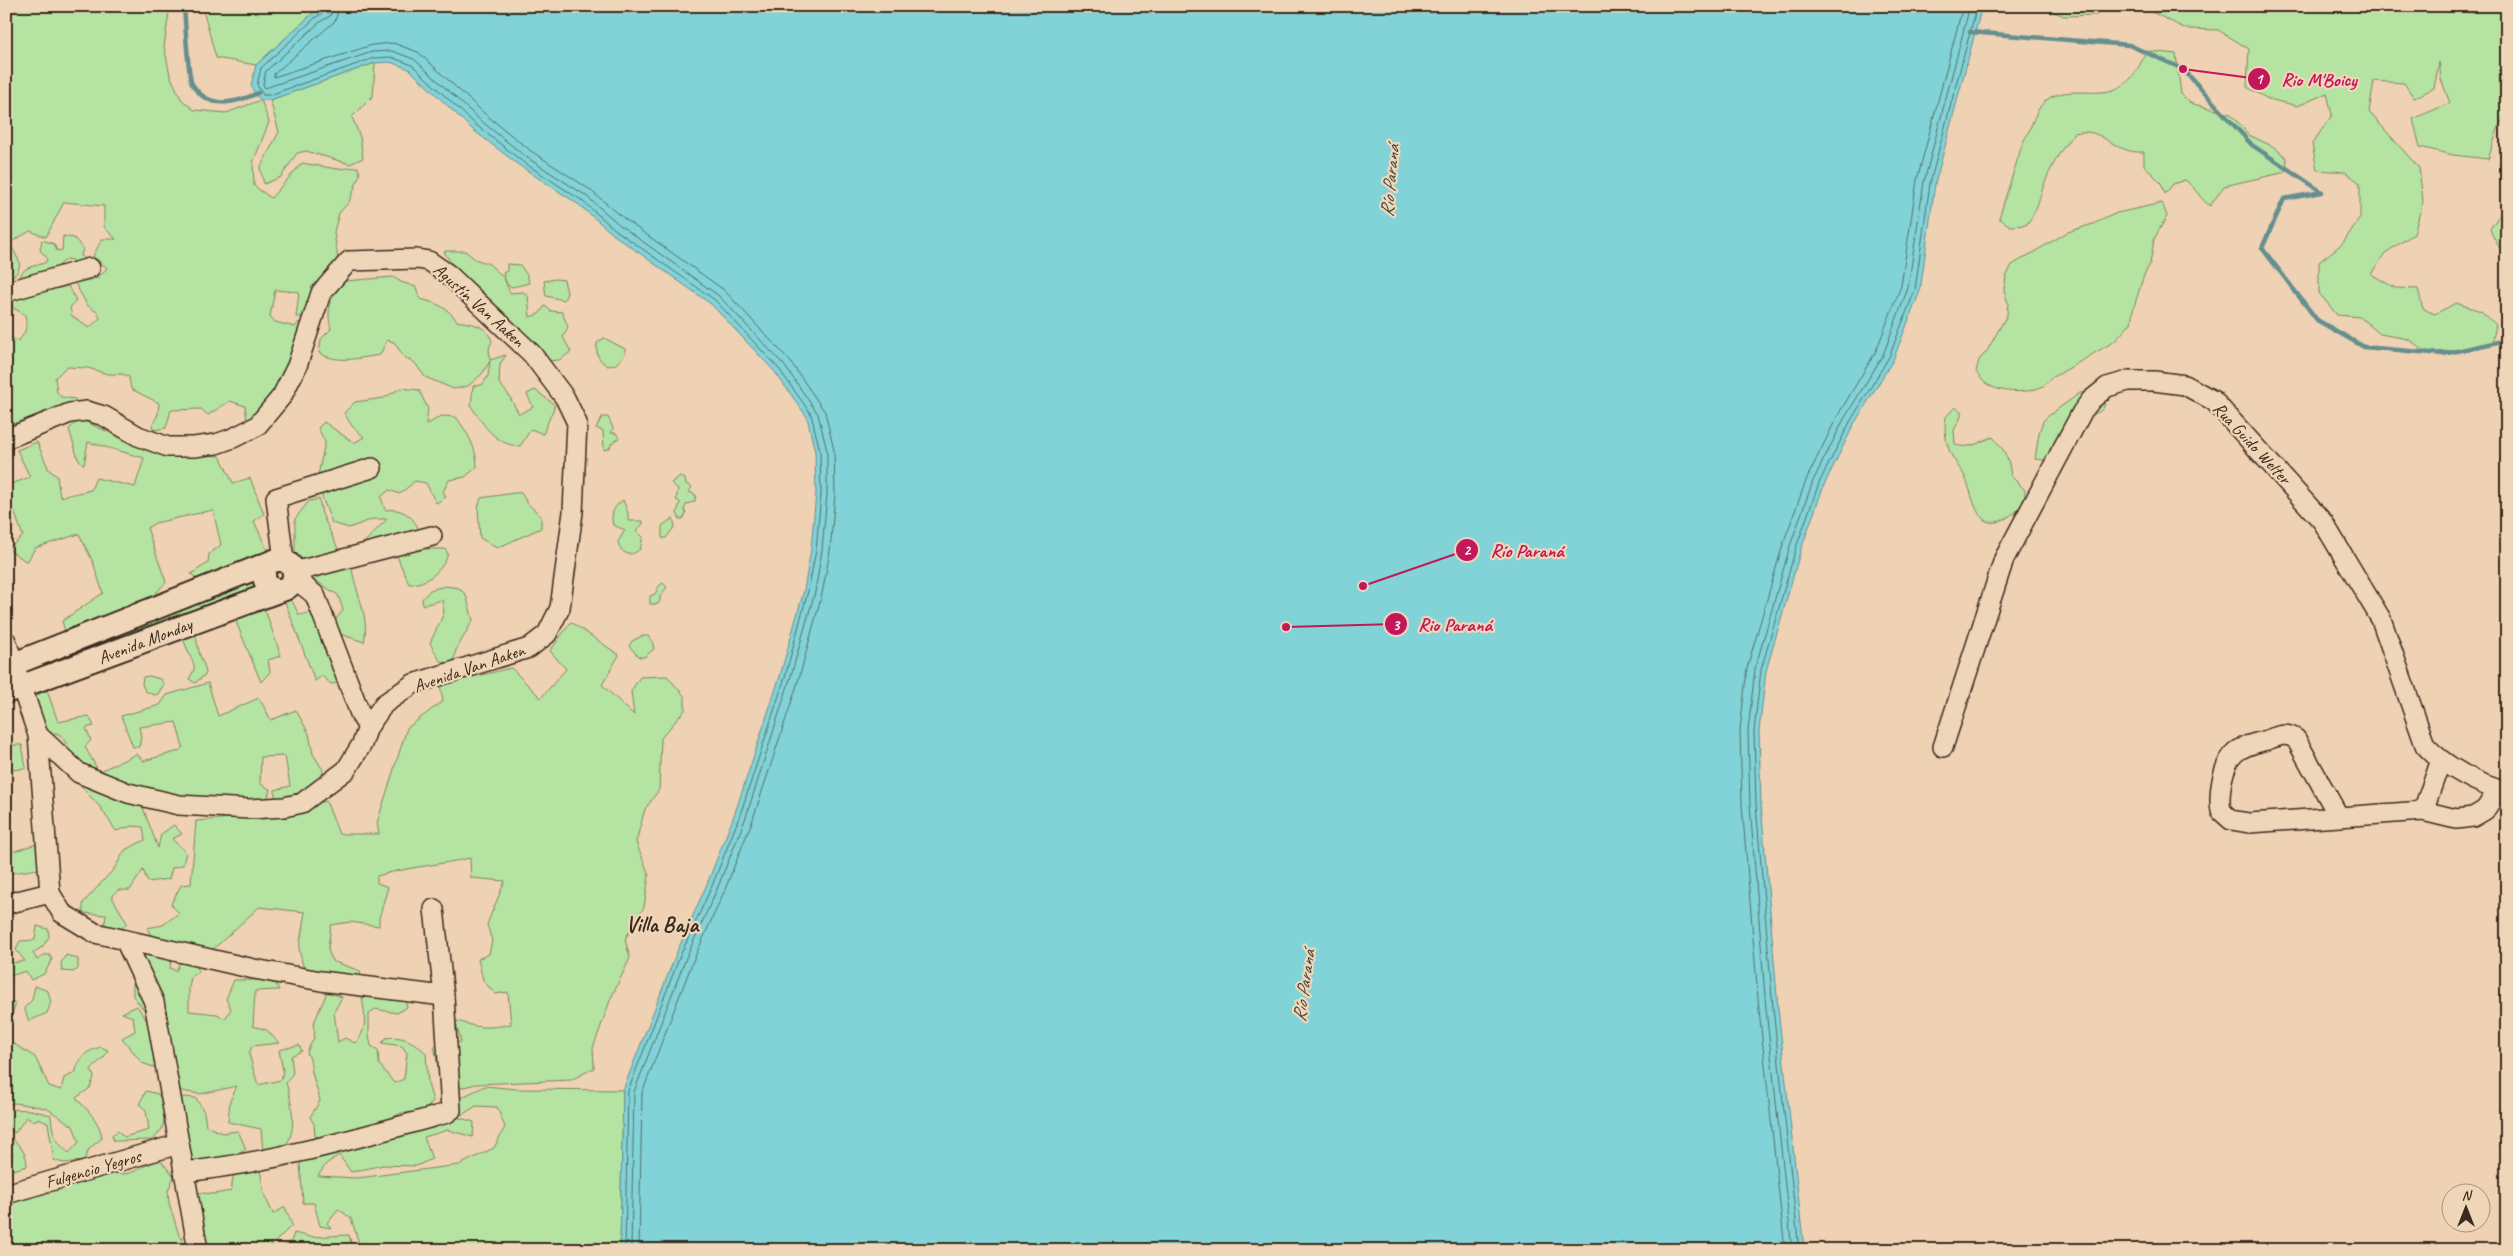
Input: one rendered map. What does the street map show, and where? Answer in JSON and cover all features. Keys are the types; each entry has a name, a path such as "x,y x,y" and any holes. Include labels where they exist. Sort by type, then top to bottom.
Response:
{"street":[{"name":"Agustín Van Aaken","path":"6,439 70,413 87,411 104,416 138,436 168,447 194,447 216,444 257,426 282,396 297,366 321,292 349,261 429,260 483,305 532,354 565,398"},
{"path":"6,292 90,268"},
{"name":"Rua Guido Welter","path":"1943,747 2004,558 2082,412 2091,400 2107,387 2128,381 2154,381 2185,385 2214,401 2323,522 2381,619 2425,745 2442,760 2490,788 2503,791"},
{"name":"Avenida Van Aaken","path":"38,735 79,773 128,793 179,805 250,809 284,807 302,803 325,788 346,770 362,744 368,727 384,704 413,684 529,648 547,634 560,608 573,512 577,424 565,398"},
{"path":"368,727 361,716 315,595 285,572 276,498 372,468"},
{"path":"285,572 432,536"},
{"name":"Avenida Monday","path":"11,666 285,572"},
{"name":"Avenida Monday","path":"14,689 285,572"},
{"path":"6,641 14,689 38,735 50,892 62,912 95,933 254,969 321,981 444,996"},
{"path":"2339,817 2296,739 2291,736 2284,734 2247,746 2235,753 2228,764 2219,800 2221,811 2231,820 2249,823 2339,817 2423,810 2456,819 2472,817 2485,810 2503,791"},
{"path":"2423,810 2442,760"},
{"path":"6,904 50,892"},
{"path":"184,1172 279,1158 447,1113 451,1110 444,996 434,909"},
{"path":"125,940 154,1002 198,1250"},
{"name":"Fulgencio Yegros","path":"6,1194 179,1144"}],"green space":[{"path":"6,6 170,6 164,46 170,75 181,99 194,110 226,113 261,100 269,122 253,163 254,186 271,198 302,163 337,169 358,167 360,174 349,202 339,213 334,232 338,260 306,317 296,317 299,292 275,290 270,316 275,322 295,327 299,322 304,329 272,397 247,421 245,406 230,401 208,415 201,409 171,410 166,428 154,430 152,426 158,414 159,403 131,389 129,377 123,374 107,374 88,368 66,367 55,378 57,392 61,397 75,399 79,407 39,414 10,425 10,415 6,404 6,319 10,338 18,341 25,332 26,326 25,315 12,307 10,300 68,286 76,300 70,308 72,316 89,328 100,318 97,312 87,305 75,283 98,278 107,268 93,256 102,239 116,239 104,227 104,206 64,202 46,237 30,231 10,243 20,263 18,271 6,284"},
{"path":"202,6 325,6 313,13 256,65 216,58"},
{"path":"2040,6 2110,6 2096,15 2064,16"},
{"path":"2140,6 2448,6 2448,9 2473,13 2475,6 2507,6 2507,114 2499,126 2488,159 2453,155 2420,147 2413,119 2450,103 2441,79 2439,62 2434,88 2414,98 2404,83 2374,81 2369,112 2419,168 2423,201 2414,234 2385,253 2371,274 2395,288 2418,289 2423,309 2435,314 2456,303 2481,311 2496,325 2492,344 2428,353 2408,339 2380,334 2360,317 2337,315 2319,293 2319,262 2343,243 2360,217 2360,183 2345,172 2317,170 2312,144 2332,115 2327,93 2298,106 2268,99 2247,87 2249,49 2218,30 2186,29"},
{"path":"2149,51 2176,54 2181,94 2190,103 2231,114 2249,135 2274,147 2287,158 2286,172 2224,186 2210,206 2185,180 2173,184 2165,194 2161,183 2144,165 2144,152 2124,149 2093,133 2074,133 2052,167 2036,209 2026,225 2010,226 1999,218 2023,142 2037,112 2045,101 2051,97 2070,92 2099,92 2117,88 2130,79"},
{"path":"375,63 373,96 352,117 360,137 363,158 350,164 306,151 297,153 281,177 264,184 260,168 279,132 270,100"},
{"path":"2162,203 2167,216 2154,239 2150,264 2144,275 2131,323 2115,341 2053,377 2044,386 2035,389 2021,392 2006,391 1986,383 1976,372 1979,360 1987,351 2007,315 2008,303 2004,290 2006,277 2012,265 2068,232 2093,224 2117,213"},
{"path":"2507,212 2507,316 2499,304 2505,278 2505,259 2490,229 2500,214"},
{"path":"63,236 74,238 83,248 81,256 96,265 67,268 73,260 67,259 37,283 20,277 27,268 46,262 47,258 40,250 42,240 54,244 57,251 62,250"},
{"path":"465,251 475,259 489,264 504,278 510,293 523,292 528,296 530,317 539,314 545,306 551,311 562,312 568,327 563,337 571,352 559,360 546,361 542,351 450,269 452,264 444,252"},
{"path":"507,264 520,265 527,275 529,283 513,287 507,285 503,273 507,271"},
{"path":"393,277 416,287 420,299 441,306 457,321 478,326 486,331 492,341 489,348 490,360 506,355 500,364 499,383 508,394 519,414 533,407 527,394 535,390 555,405 543,434 531,429 520,446 511,445 497,438 480,420 471,406 473,386 482,385 488,376 490,361 482,374 468,386 454,389 425,377 415,363 404,357 394,342 387,340 380,355 356,359 341,359 319,353 321,339 331,329 330,303 345,281"},
{"path":"564,280 567,293 564,300 546,296 544,281"},
{"path":"604,338 625,349 625,354 616,364 608,366 598,357 597,343"},
{"path":"401,388 419,390 428,409 426,425 441,416 456,417 471,440 477,460 477,467 465,477 449,480 443,492 446,497 436,503 426,483 415,481 400,494 389,490 381,497 385,510 402,511 413,520 421,533 427,549 445,549 448,554 438,571 428,579 409,584 396,554 355,564 352,569 364,615 364,642 328,630 343,610 338,595 303,573 295,558 295,519 309,501 319,499 322,514 340,553 359,548 387,519 373,519 349,528 332,523 322,497 324,485 317,480 325,442 318,428 324,422 354,443 364,437 352,426 344,413 355,402 384,398"},
{"path":"2103,390 2105,402 2102,410 2094,414 2082,415 2051,461 2035,459 2043,421 2080,393"},
{"path":"1955,407 1961,411 1961,417 1954,430 1955,444 1969,446 1993,437 2004,451 2009,463 2011,476 2025,490 2023,501 2017,510 1999,521 1990,522 1979,513 1965,477 1948,448 1945,429 1946,417"},
{"path":"602,417 608,417 613,428 611,433 616,433 619,438 611,444 610,448 604,450 603,431 596,428"},
{"path":"80,419 149,451 220,456 233,483 250,478 264,514 254,521 267,550 261,560 239,569 264,580 264,593 35,673 45,659 224,594 238,570 202,583 191,574 208,563 209,554 221,545 213,510 155,523 147,528 166,582 144,606 66,635 62,621 103,593 93,562 79,534 35,548 27,562 8,549 23,536 13,508 6,510 6,486 30,477 17,450 37,442 49,470 57,476 60,497 91,490 96,478 135,487 144,458 88,442 84,465 78,459 69,429"},
{"path":"680,476 685,479 686,484 692,487 689,492 696,495 695,501 687,504 684,509 686,513 684,518 680,520 677,513 680,502 676,500 678,489 671,483"},
{"path":"521,493 527,503 541,516 541,528 497,548 480,538 478,508 481,498"},
{"path":"623,500 628,513 628,521 643,521 643,524 636,530 643,537 640,549 629,554 621,549 618,542 625,530 613,525 612,521 617,505"},
{"path":"673,518 675,526 666,538 662,538 662,526"},
{"path":"663,583 667,587 660,597 660,601 658,604 650,604 650,596 655,594"},
{"path":"445,586 459,588 466,595 473,620 456,650 453,665 440,661 430,643 444,613 442,600 423,605 422,599 430,590"},
{"path":"292,588 302,590 290,597 299,615 318,611 339,683 331,684 322,676 315,681 282,594"},
{"path":"262,601 281,656 268,660 270,672 261,682 234,617"},
{"path":"571,622 619,655 602,685 634,715 631,691 640,677 667,676 685,697 685,710 661,738 659,790 645,809 636,842 649,875 644,907 625,939 630,958 611,998 593,1048 594,1068 571,1080 476,1084 443,1092 434,1046 461,1042 455,1020 482,1027 511,1024 508,992 495,994 483,980 478,959 489,954 492,941 487,924 505,881 471,878 470,858 400,870 377,876 377,883 388,887 379,918 379,926 350,922 331,925 328,949 332,961 360,971 362,984 316,974 303,966 299,949 305,912 259,907 208,954 155,943 147,928 163,925 179,913 171,904 181,885 191,884 196,821 268,815 326,801 339,834 379,834 377,823 407,728 443,701 440,685 511,668 541,698 566,669 550,651"},
{"path":"194,630 206,674 195,683 189,679 194,670 194,665 181,634"},
{"path":"642,636 648,636 652,641 654,649 644,657 639,657 629,646 632,641"},
{"path":"149,676 160,679 164,684 158,694 154,695 145,691 142,684 143,677"},
{"path":"208,683 218,716 259,698 271,720 296,710 309,734 313,754 323,770 322,784 275,805 275,790 290,786 285,756 261,757 260,784 270,789 266,804 203,801 157,795 135,789 117,781 102,770 137,754 143,761 179,751 183,747 176,722 139,727 141,737 139,747 133,747 121,716 160,705 167,695"},
{"path":"47,690 58,722 89,716 94,726 86,728 91,740 85,747 99,772 86,772 68,757 66,743 59,734 49,732 39,717 35,696"},
{"path":"9,745 22,745 26,768 6,771 6,750"},
{"path":"75,780 142,805 158,848 161,834 174,825 182,834 172,839 186,852 183,865 172,868 169,879 148,882 143,870 130,890 118,890 112,897 127,923 117,933 104,928 106,915 83,913 83,903 114,869 125,850 145,840 143,827 132,826 116,831 100,807"},
{"path":"36,844 38,869 6,874 6,854"},
{"path":"37,926 48,929 49,937 42,947 33,953 37,960 44,955 50,955 52,960 44,974 31,980 26,971 10,976 6,975 6,960 11,963 25,961 16,950 20,941 35,940"},
{"path":"144,950 157,953 171,961 170,968 176,971 182,958 196,964 199,972 191,977 189,1011 217,1014 225,1019 231,1009 226,999 234,980 261,980 276,984 279,990 255,991 253,1026 267,1030 279,1043 252,1046 249,1054 258,1085 281,1080 283,1071 279,1050 299,1045 302,1051 291,1056 293,1073 286,1083 292,1109 292,1129 286,1145 279,1150 263,1152 261,1129 228,1122 230,1101 237,1086 200,1094 169,1089 149,1016 133,996 133,980"},
{"path":"66,955 78,959 78,969 73,972 62,971 61,963"},
{"path":"35,986 48,991 51,1002 47,1013 29,1021 24,1008 32,1000"},
{"path":"327,992 342,997 334,1012 338,1042 345,1038 355,1043 364,1028 365,1016 362,998 369,994 404,995 407,1007 397,1013 375,1009 369,1014 369,1035 371,1046 378,1050 379,1064 394,1083 404,1079 407,1053 402,1046 382,1043 386,1038 392,1037 408,1040 426,1053 428,1084 433,1101 424,1112 401,1113 385,1121 356,1127 341,1136 326,1139 315,1136 314,1124 310,1117 320,1101 307,1053 315,1034 313,1025"},
{"path":"6,1003 16,1003 6,1031"},
{"path":"137,1006 147,1021 159,1069 142,1063 122,1038 135,1031 133,1017 122,1013"},
{"path":"6,1039 35,1057 49,1086 61,1090 64,1078 75,1073 81,1059 87,1053 101,1047 108,1050 104,1057 91,1069 94,1077 90,1088 76,1098 96,1121 102,1138 89,1149 84,1161 63,1163 54,1160 48,1123 38,1119 32,1121 26,1117 15,1133 9,1128 6,1109 30,1110 51,1115 55,1136 60,1145 69,1153 79,1142 73,1126 46,1108 15,1103 6,1104"},
{"path":"485,1086 516,1089 623,1090 620,1250 361,1250 351,1218 338,1209 327,1223 331,1228 320,1226 314,1203 303,1203 300,1164 313,1144 446,1114 474,1122 473,1137 448,1130 424,1137 432,1159 416,1166 383,1165 351,1172 339,1155 326,1164 318,1176 358,1178 459,1165 494,1148 505,1127 497,1107 476,1106 462,1115 454,1101"},
{"path":"146,1091 158,1094 167,1109 162,1129 153,1140 114,1141 112,1135 118,1131 124,1137 149,1130 146,1110 139,1104"},
{"path":"181,1097 196,1098 204,1112 206,1126 222,1133 238,1131 246,1149 222,1166 192,1163 186,1147"},
{"path":"6,1135 21,1148 27,1161 27,1166 13,1170 10,1166 13,1154 6,1151"},
{"path":"160,1160 174,1176 168,1191 169,1203 179,1235 187,1250 6,1250 6,1196 106,1170 122,1174 128,1173"},
{"path":"259,1163 264,1194 273,1214 285,1207 292,1225 269,1248 238,1245 235,1250 205,1250 194,1192 214,1194 231,1191 235,1165"},
{"path":"294,1233 310,1237 349,1235 353,1250 278,1250 291,1242"}],"water":[{"path":"325,6 1982,6 1935,184 1920,291 1893,360 1854,424 1824,485 1801,549 1766,671 1759,731 1761,804 1778,1008 1804,1250 620,1250 623,1090 676,954 707,884 735,813 780,676 804,590 811,549 816,493 815,452 807,417 775,372 711,304 614,235 578,204 520,166 472,129 409,69 390,62 375,63 270,100 261,100 255,95 251,85 256,65 313,13"}],"waterway":[{"path":"184,6 191,79 192,84 199,93 206,98 223,102 241,100 258,93"},
{"path":"1970,32 2129,45 2183,69 2252,145 2322,192 2284,199 2262,248 2317,320 2364,347 2443,354 2507,340"}],"place":[{"name":"Rio M'Boicy","path":"2183,69"},
{"name":"Río Paraná","path":"1363,586"},
{"name":"Rio Paraná","path":"1286,627"}],"district":[{"name":"Villa Baja","path":"662,925"}]}
